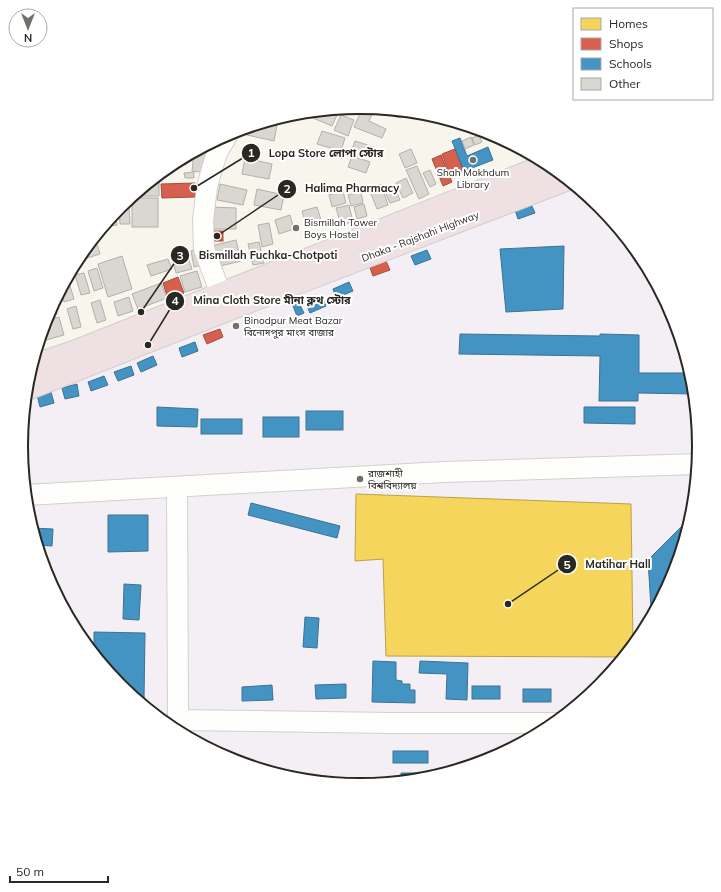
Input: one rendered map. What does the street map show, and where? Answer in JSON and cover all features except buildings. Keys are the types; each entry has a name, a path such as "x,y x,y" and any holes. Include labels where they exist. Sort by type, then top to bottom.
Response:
{"highway":[{"name":"Dhaka - Rajshahi Highway","path":"33,386 224,302 541,167"},
{"name":"Dhaka - Rajshahi Highway","path":"38,364 224,302 563,182"}],"street":[{"path":"220,145 210,172 203,220 204,249 224,302"},
{"path":"32,495 444,472 692,464"},
{"path":"177,487 177,722 544,723"}],"shaded area":[{"name":"রাজশাহী বিশ্ববিদ্যালয়","path":"569,187 596,211 637,261 659,299 668,319 682,360 690,403 693,446 687,511 682,532 668,573 659,593 637,631 596,681 563,710 527,734 508,744 467,761 447,767 404,776 382,778 339,778 317,776 274,767 254,761 213,744 194,734 158,710 141,696 125,681 84,631 62,593 53,573 39,532 34,511 28,446 32,398"}],"place":[{"name":"Shah Mokhdum Library","path":"473,160"},
{"name":"Lopa Store লোপা স্টোর","path":"194,188"},
{"name":"Bismillah Tower Boys Hostel","path":"296,228"},
{"name":"Halima Pharmacy","path":"217,236"},
{"name":"Bismillah Fuchka-Chotpoti","path":"141,312"},
{"name":"Binodpur Meat Bazar বিনোদপুর মাংস বাজার","path":"236,326"},
{"name":"Mina Cloth Store মীনা ক্লথ স্টোর","path":"148,345"},
{"name":"রাজশাহী বিশ্ববিদ্যালয়","path":"360,479"},
{"name":"Matihar Hall","path":"508,604"}]}
